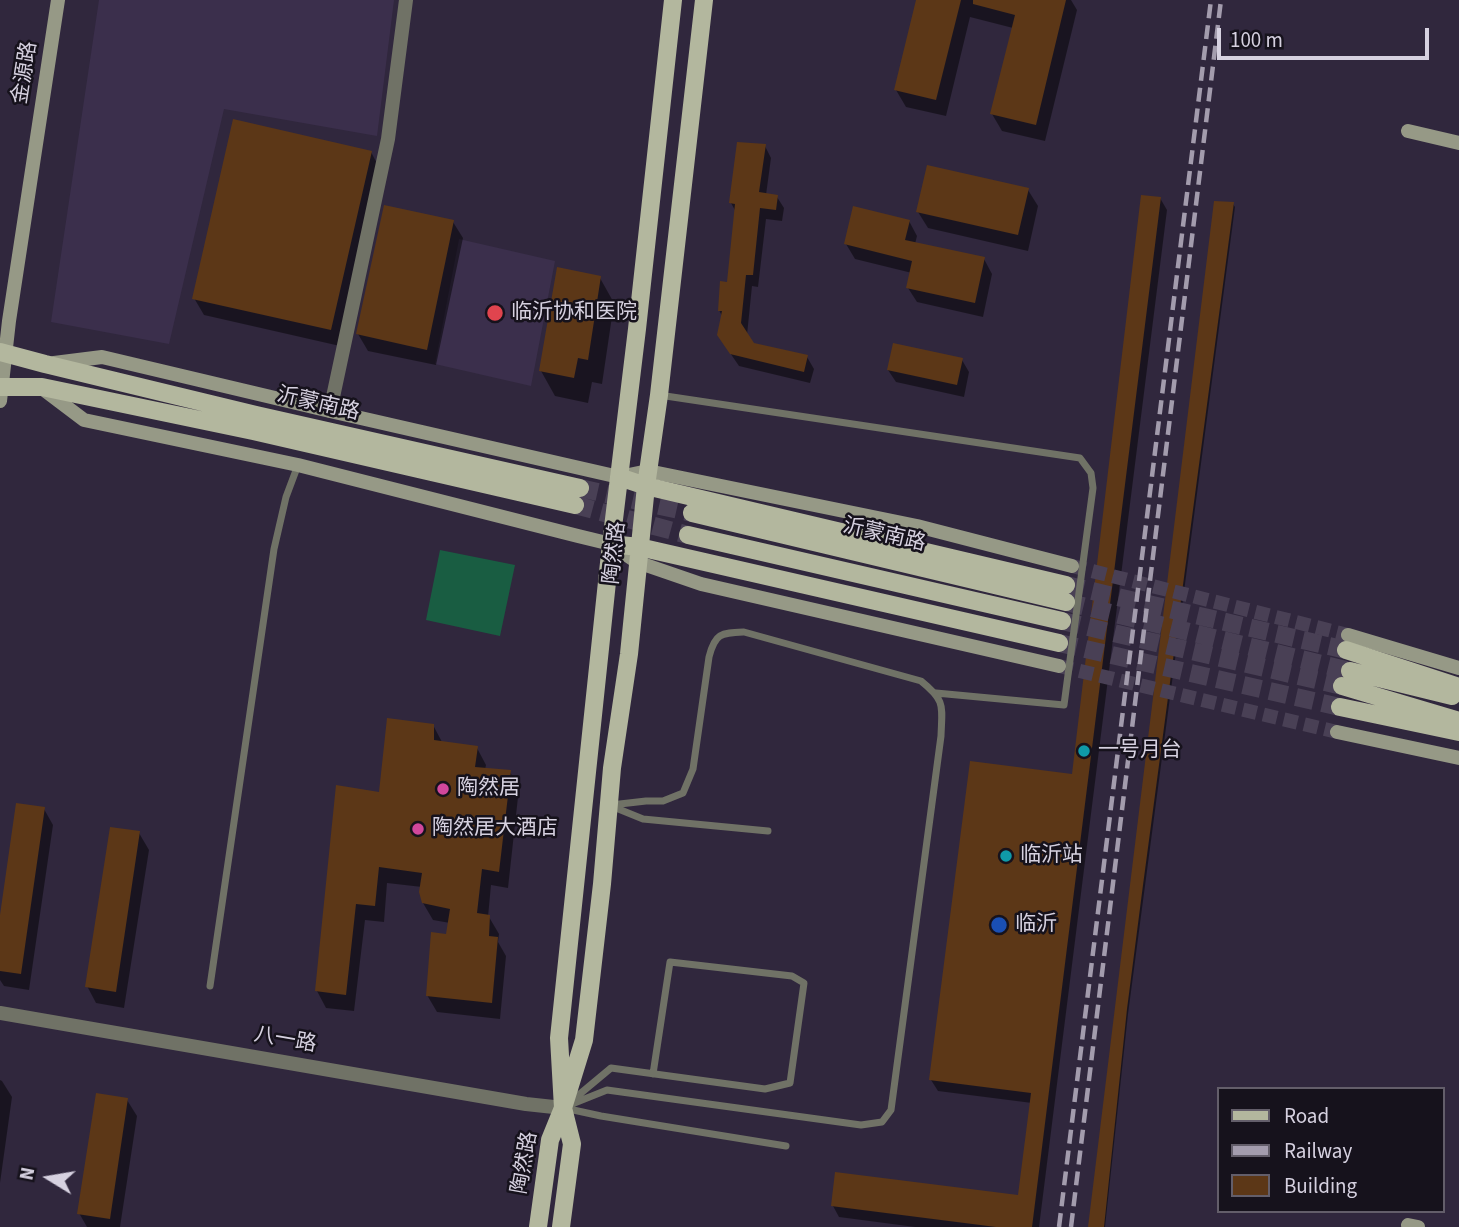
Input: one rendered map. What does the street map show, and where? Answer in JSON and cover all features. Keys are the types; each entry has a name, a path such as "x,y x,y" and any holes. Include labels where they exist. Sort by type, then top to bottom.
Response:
{"main road":[{"name":"陶然路","path":"561,1227 572,1144 563,1108 559,1038 611,544 673,0"},
{"name":"陶然路","path":"538,1227 550,1140 584,1040 612,768 629,654 638,555 704,0"},
{"name":"沂蒙南路","path":"1,384 42,387 578,496 3,353"},
{"path":"619,477 647,479"},
{"name":"沂蒙南路","path":"647,479 1066,594 692,513"},
{"name":"沂蒙南路","path":"688,535 1062,621"},
{"path":"611,544 638,555 1059,643"},
{"path":"1347,643 1459,687"},
{"path":"1459,698 1346,678 1459,721"},
{"path":"1340,707 1459,732"}],"street":[{"name":"金源路","path":"1,384 3,353 58,0"},
{"path":"330,411 388,139 405,0"},
{"path":"1408,131 1459,143"},
{"path":"45,364 102,357 619,477"},
{"path":"42,387 84,420 298,466 611,544"},
{"path":"647,479 917,526 1072,566"},
{"path":"638,555 701,584 1059,666"},
{"path":"1347,643 1459,668"},
{"path":"1337,732 1459,758"},
{"name":"八一路","path":"0,1013 526,1104 563,1108"}],"lane":[{"path":"659,395 1080,458 1091,472 1093,488 1064,705 936,693"},
{"path":"210,986 274,549 286,497 298,466"},
{"path":"563,1108 607,1090 861,1125 882,1122 891,1110 943,706 936,693 921,681 744,632 724,633 713,641 693,769 683,793 663,801 610,805"},
{"path":"610,805 643,819 768,831"},
{"path":"563,1108 611,1068 653,1074 765,1089 790,1083 804,983 792,976 670,962 653,1074"},
{"path":"563,1108 786,1146"}],"shaded area":[{"path":"99,0 394,0 377,136 224,109 169,344 51,322"},
{"name":"临沂协和医院","path":"459,239 555,261 531,386 435,364"}],"green space":[{"path":"440,550 515,565 500,636 426,620"}],"building":[{"path":"916,0 961,0 936,100 894,90"},
{"path":"973,0 1066,0 1036,125 990,114 1015,15 973,4"},
{"path":"233,119 372,151 331,330 192,299"},
{"path":"737,142 766,144 759,192 778,195 776,210 760,208 753,275 746,275 741,323 754,343 808,355 804,372 730,354 717,335 722,311 718,311 720,281 727,282 735,204 729,203"},
{"path":"927,165 1029,188 1018,235 916,212"},
{"path":"1141,195 1161,197 1032,1227 996,1227 831,1206 835,1172 1018,1195 1031,1093 929,1080 970,761 1072,774"},
{"path":"1214,201 1234,202 1127,1009 1104,1227 1088,1227"},
{"path":"384,205 454,220 427,350 356,334"},
{"path":"853,206 910,220 905,240 985,257 975,303 906,288 912,261 844,244"},
{"path":"557,267 601,276 588,360 578,358 574,378 539,371"},
{"path":"893,343 963,358 957,385 887,370"},
{"name":"陶然居大酒店","path":"387,718 434,724 434,740 478,746 475,767 511,770 499,872 482,869 477,913 490,915 489,936 498,937 492,1003 426,996 431,932 446,934 450,909 422,903 419,892 422,873 379,867 375,906 356,904 346,995 315,991 336,785 379,792"},
{"path":"16,803 45,807 21,974 0,971 0,915"},
{"path":"110,827 140,831 116,992 85,987"},
{"path":"96,1093 128,1098 110,1219 77,1214"}],"tunnel":[{"path":"580,488 692,513"},
{"path":"575,505 688,535"},
{"path":"1072,566 1348,635"},
{"path":"1066,585 1346,650"},
{"path":"1066,602 1350,671"},
{"path":"1062,621 1342,686"},
{"path":"1059,643 1340,707"},
{"path":"1059,666 1337,732"}],"railway":[{"path":"1059,1227 1211,0"},
{"path":"1071,1227 1221,0"}],"place":[{"name":"临沂协和医院","path":"495,313"},
{"name":"一号月台","path":"1084,751"},
{"name":"陶然居","path":"443,789"},
{"name":"陶然居大酒店","path":"418,829"},
{"name":"临沂站","path":"1006,856"},
{"name":"临沂","path":"999,925"}]}
